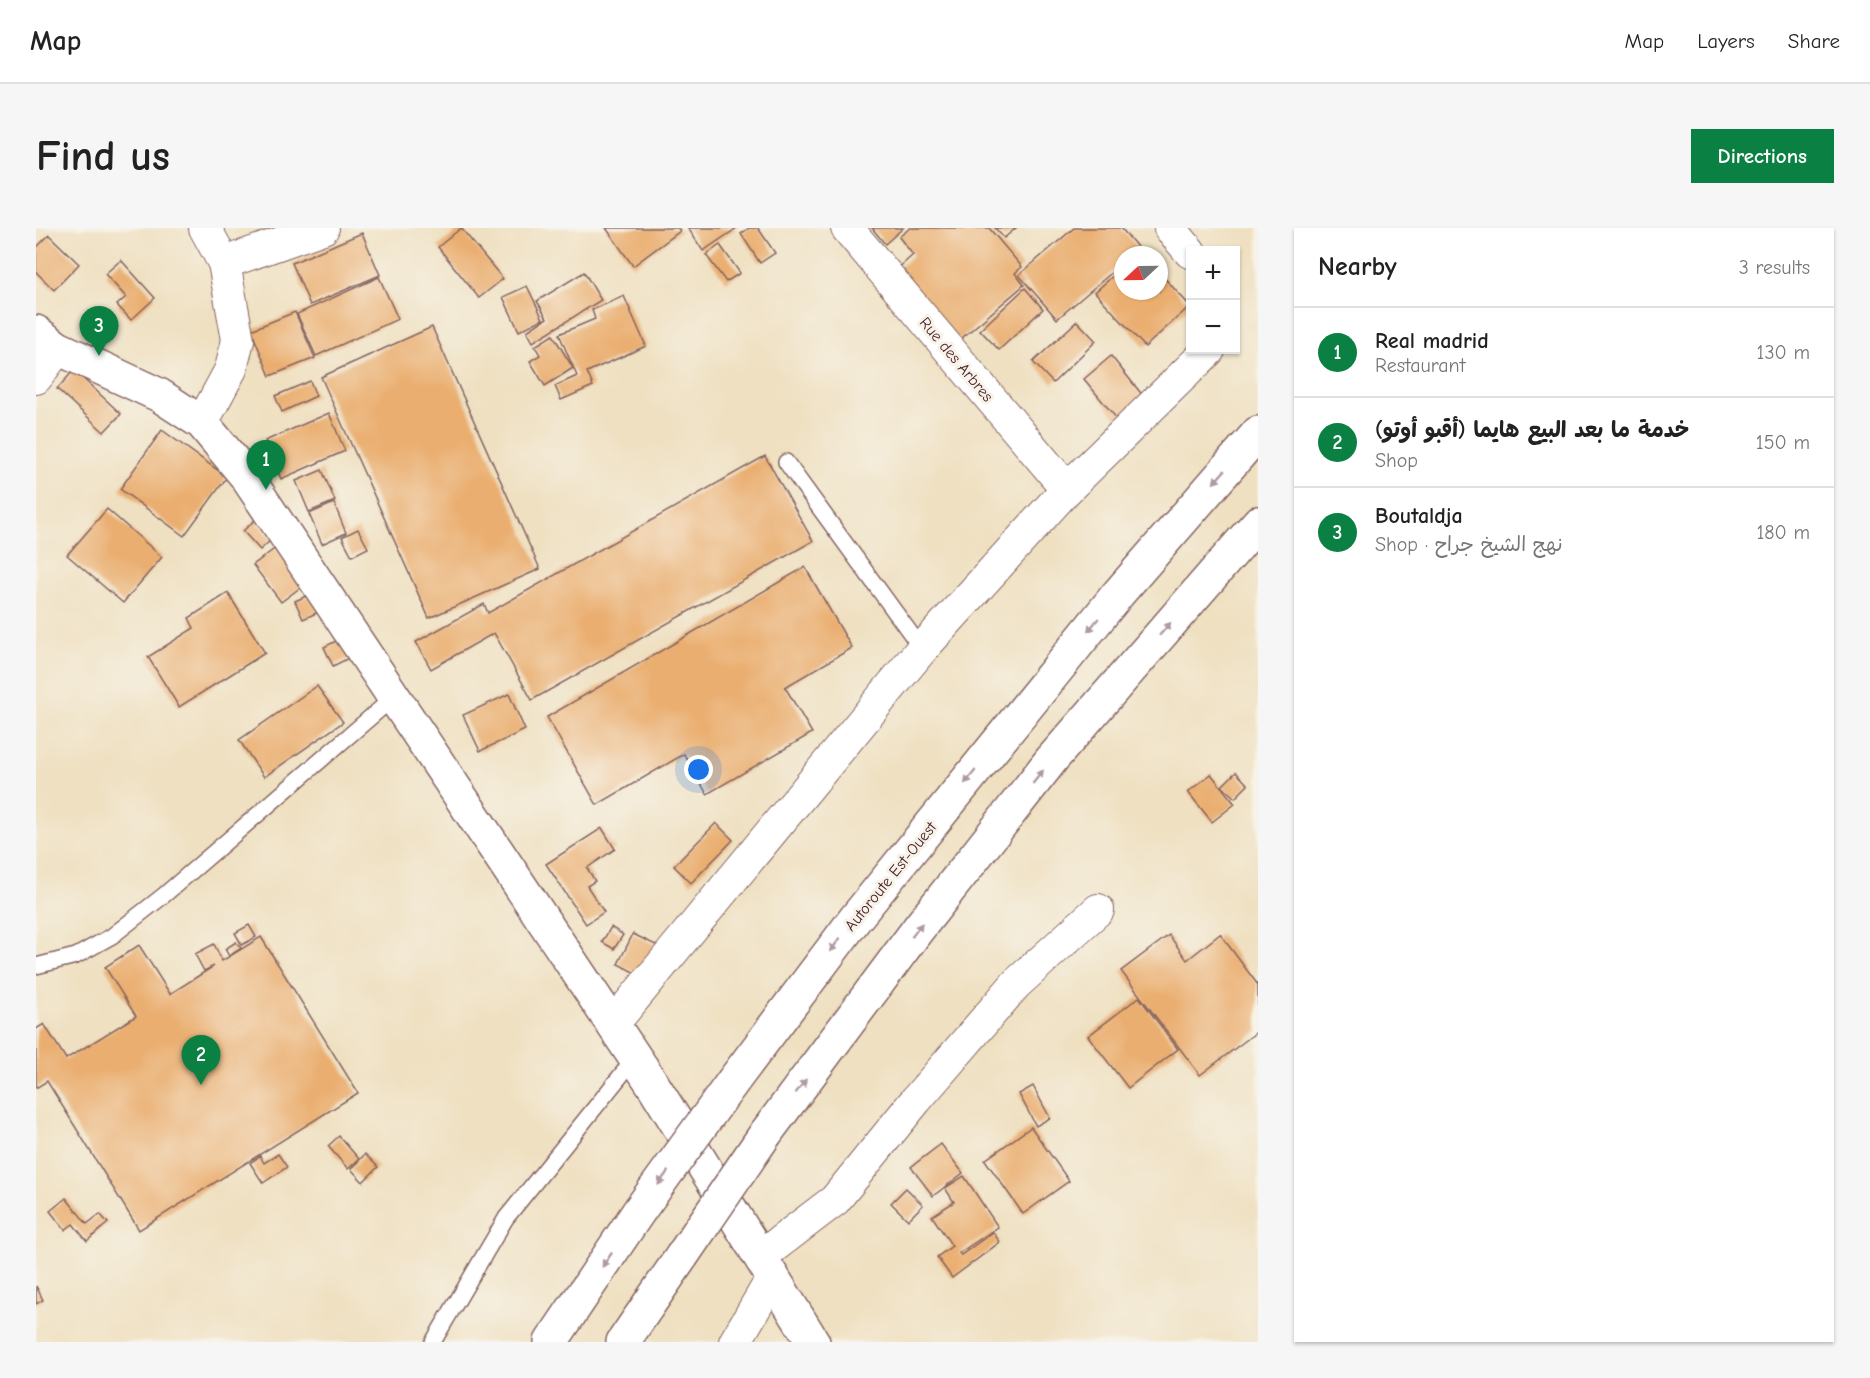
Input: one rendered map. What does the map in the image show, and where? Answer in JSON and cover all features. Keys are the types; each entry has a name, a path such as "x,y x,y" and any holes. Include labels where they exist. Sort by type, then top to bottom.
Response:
{"main road":[{"path":"47,340 159,395 202,423 246,476 635,1058 813,1342"},
{"name":"Autoroute Est-Ouest","path":"551,1342 639,1211 855,919 1118,594 1258,433"},
{"path":"623,1342 766,1133 918,930 1052,759 1258,524"}],"street":[{"path":"202,423 231,369 238,340 224,262 205,228"},
{"path":"224,262 323,228"},
{"name":"Rue des Arbres","path":"847,228 1067,489"},
{"path":"1170,228 1186,246"},
{"path":"36,378 47,340"},
{"path":"612,1024 921,649 1067,489 1205,354"},
{"path":"735,1342 766,1267 835,1200 916,1100 1016,984 1098,910"}],"lane":[{"path":"786,462 921,649"},
{"path":"36,966 76,956 112,936 163,896 394,697"},
{"path":"433,1342 506,1218 635,1058"}],"building":[{"path":"461,228 503,279 479,298 438,247"},
{"path":"606,228 678,228 680,231 633,266"},
{"path":"688,228 737,228 703,251"},
{"path":"749,228 758,228 775,253 760,263 741,234"},
{"path":"872,228 903,228 885,244"},
{"path":"910,228 989,228 1022,267 1015,273 1024,285 956,343 895,271 913,255 899,237"},
{"path":"995,228 1016,228 1004,238"},
{"path":"1074,228 1121,228 1136,246 1114,246 1114,271 1057,319 1019,275"},
{"path":"362,233 380,275 310,305 292,263"},
{"path":"49,235 79,264 54,290 36,272 36,248"},
{"path":"720,245 740,273 726,282 706,255"},
{"path":"121,260 155,298 131,320 117,305 126,297 105,274"},
{"path":"584,272 601,300 533,342 527,331 547,318 537,301"},
{"path":"1114,275 1114,300 1168,300 1168,282 1186,302 1186,310 1145,347 1095,292"},
{"path":"379,277 398,319 316,356 297,314"},
{"path":"527,286 543,319 519,331 503,297"},
{"path":"1025,288 1043,309 999,350 980,330"},
{"path":"624,296 646,346 587,372 593,386 561,400 555,386 577,376 559,334 595,319 592,310"},
{"path":"295,312 315,358 270,376 251,330"},
{"path":"1077,321 1096,341 1053,383 1033,362"},
{"path":"432,327 540,569 429,618 321,377"},
{"path":"553,335 573,368 545,386 530,361 540,355 535,346"},
{"path":"1111,356 1144,397 1117,419 1084,379"},
{"path":"74,370 121,414 104,432 57,389"},
{"path":"310,381 316,396 282,412 275,396"},
{"path":"329,413 345,451 281,479 265,441"},
{"path":"162,430 227,477 184,536 120,489"},
{"path":"765,456 813,541 532,700 494,633 431,669 416,642 484,604 488,613"},
{"path":"322,470 335,501 309,512 296,481"},
{"path":"334,503 346,533 322,544 309,514"},
{"path":"107,509 162,557 123,603 67,555"},
{"path":"255,520 272,539 260,550 243,531"},
{"path":"358,529 368,548 352,556 342,537"},
{"path":"277,547 305,584 281,602 253,565"},
{"path":"805,567 852,648 785,687 812,733 707,794 684,754 597,805 547,717"},
{"path":"228,593 265,653 179,707 148,657 194,628 189,618"},
{"path":"313,593 321,611 303,619 295,601"},
{"path":"340,639 349,658 333,666 324,647"},
{"path":"317,686 343,722 264,777 239,740"},
{"path":"509,694 525,730 480,751 463,715"},
{"path":"1236,772 1248,785 1235,798 1222,786"},
{"path":"1211,774 1235,804 1212,822 1188,792"},
{"path":"716,823 733,840 691,883 674,866"},
{"path":"602,828 615,849 587,868 595,881 587,886 604,912 586,924 546,864"},
{"path":"249,925 256,937 242,945 235,933"},
{"path":"611,927 623,935 614,949 602,942"},
{"path":"633,934 658,946 643,977 618,964"},
{"path":"1220,934 1258,985 1258,1031 1200,1075 1121,971 1169,935 1187,960"},
{"path":"261,937 358,1093 139,1230 47,1081 36,1088 36,1029 44,1024 66,1059 136,1016 105,967 139,945 170,994 214,966 204,971 195,954 214,944 222,961"},
{"path":"236,942 241,948 229,956 225,949"},
{"path":"1139,997 1178,1049 1128,1088 1088,1036"},
{"path":"1033,1086 1050,1118 1036,1126 1019,1094"},
{"path":"1031,1127 1069,1181 1023,1214 985,1160"},
{"path":"339,1136 359,1159 348,1169 328,1146"},
{"path":"941,1144 963,1173 933,1196 911,1167"},
{"path":"278,1154 287,1167 263,1183 250,1163 260,1156 264,1163"},
{"path":"365,1154 378,1167 363,1182 351,1169"},
{"path":"964,1176 998,1227 959,1253 961,1255 993,1232 1000,1242 952,1278 937,1257 952,1246 932,1216 954,1202 945,1188"},
{"path":"906,1188 923,1205 908,1220 891,1203"},
{"path":"66,1198 87,1224 100,1214 108,1223 87,1241 73,1224 65,1230 50,1211"},
{"path":"36,1286 43,1300 36,1304"}],"place":[{"name":"Boutaldja","path":"99,356"},
{"name":"Real madrid","path":"266,490"},
{"name":"خدمة ما بعد البيع هايما (أقبو أوتو)","path":"201,1085"}]}
